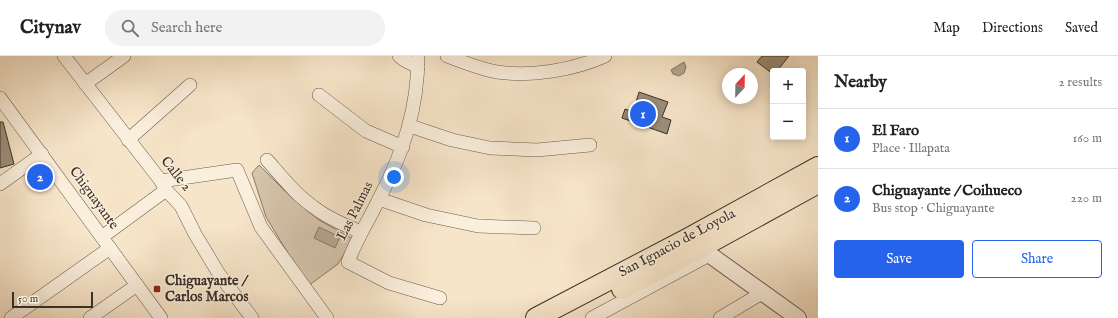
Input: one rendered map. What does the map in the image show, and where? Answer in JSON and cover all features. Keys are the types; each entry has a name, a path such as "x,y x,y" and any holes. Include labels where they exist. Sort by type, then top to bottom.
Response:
{"main road":[{"name":"San Ignacio de Loyola","path":"536,318 699,247 818,167"},
{"name":"San Ignacio de Loyola","path":"565,318 818,183"}],"street":[{"name":"Calle 2","path":"64,56 163,186 181,206 195,234 219,274 252,318"},
{"path":"85,84 124,56"},
{"path":"398,56 404,60 418,61"},
{"path":"447,56 476,67 497,72 519,73 558,69 591,62 605,56"},
{"name":"Las Palmas","path":"418,61 416,94 410,126 403,148 379,199 353,248 348,262 389,283 440,298"},
{"path":"128,140 190,85"},
{"path":"319,95 366,131 403,148"},
{"name":"Chiguayante","path":"0,98 161,318"},
{"path":"410,126 452,140 490,148 537,150 590,145"},
{"path":"0,184 42,154"},
{"path":"267,160 287,183 315,209 335,221 361,232"},
{"path":"10,318 106,243 163,186 237,170 261,227 327,318"},
{"path":"379,199 426,215 478,226 534,228"},
{"path":"699,247 798,318"},
{"name":"San Ignacio de Loyola","path":"592,318 699,247"},
{"path":"90,318 137,285"},
{"path":"720,318 762,293"}],"shaded area":[{"path":"684,62 686,67 684,73 679,76 673,74 671,70"},
{"path":"259,165 290,196 319,220 353,239 338,264 308,286 266,217 252,173"},
{"path":"319,227 340,237 335,248 314,238"}],"building":[{"path":"762,56 789,56 779,68 770,68 770,72 757,62"},
{"path":"639,92 668,102 662,117 671,120 667,134 622,118 625,109 633,112"},
{"path":"0,122 3,122 14,164 0,168"}],"place":[{"name":"El Faro","path":"643,114"},
{"name":"Chiguayante / Coihueco","path":"40,177"},
{"name":"Chiguayante / Carlos Marcos","path":"157,289"}]}
